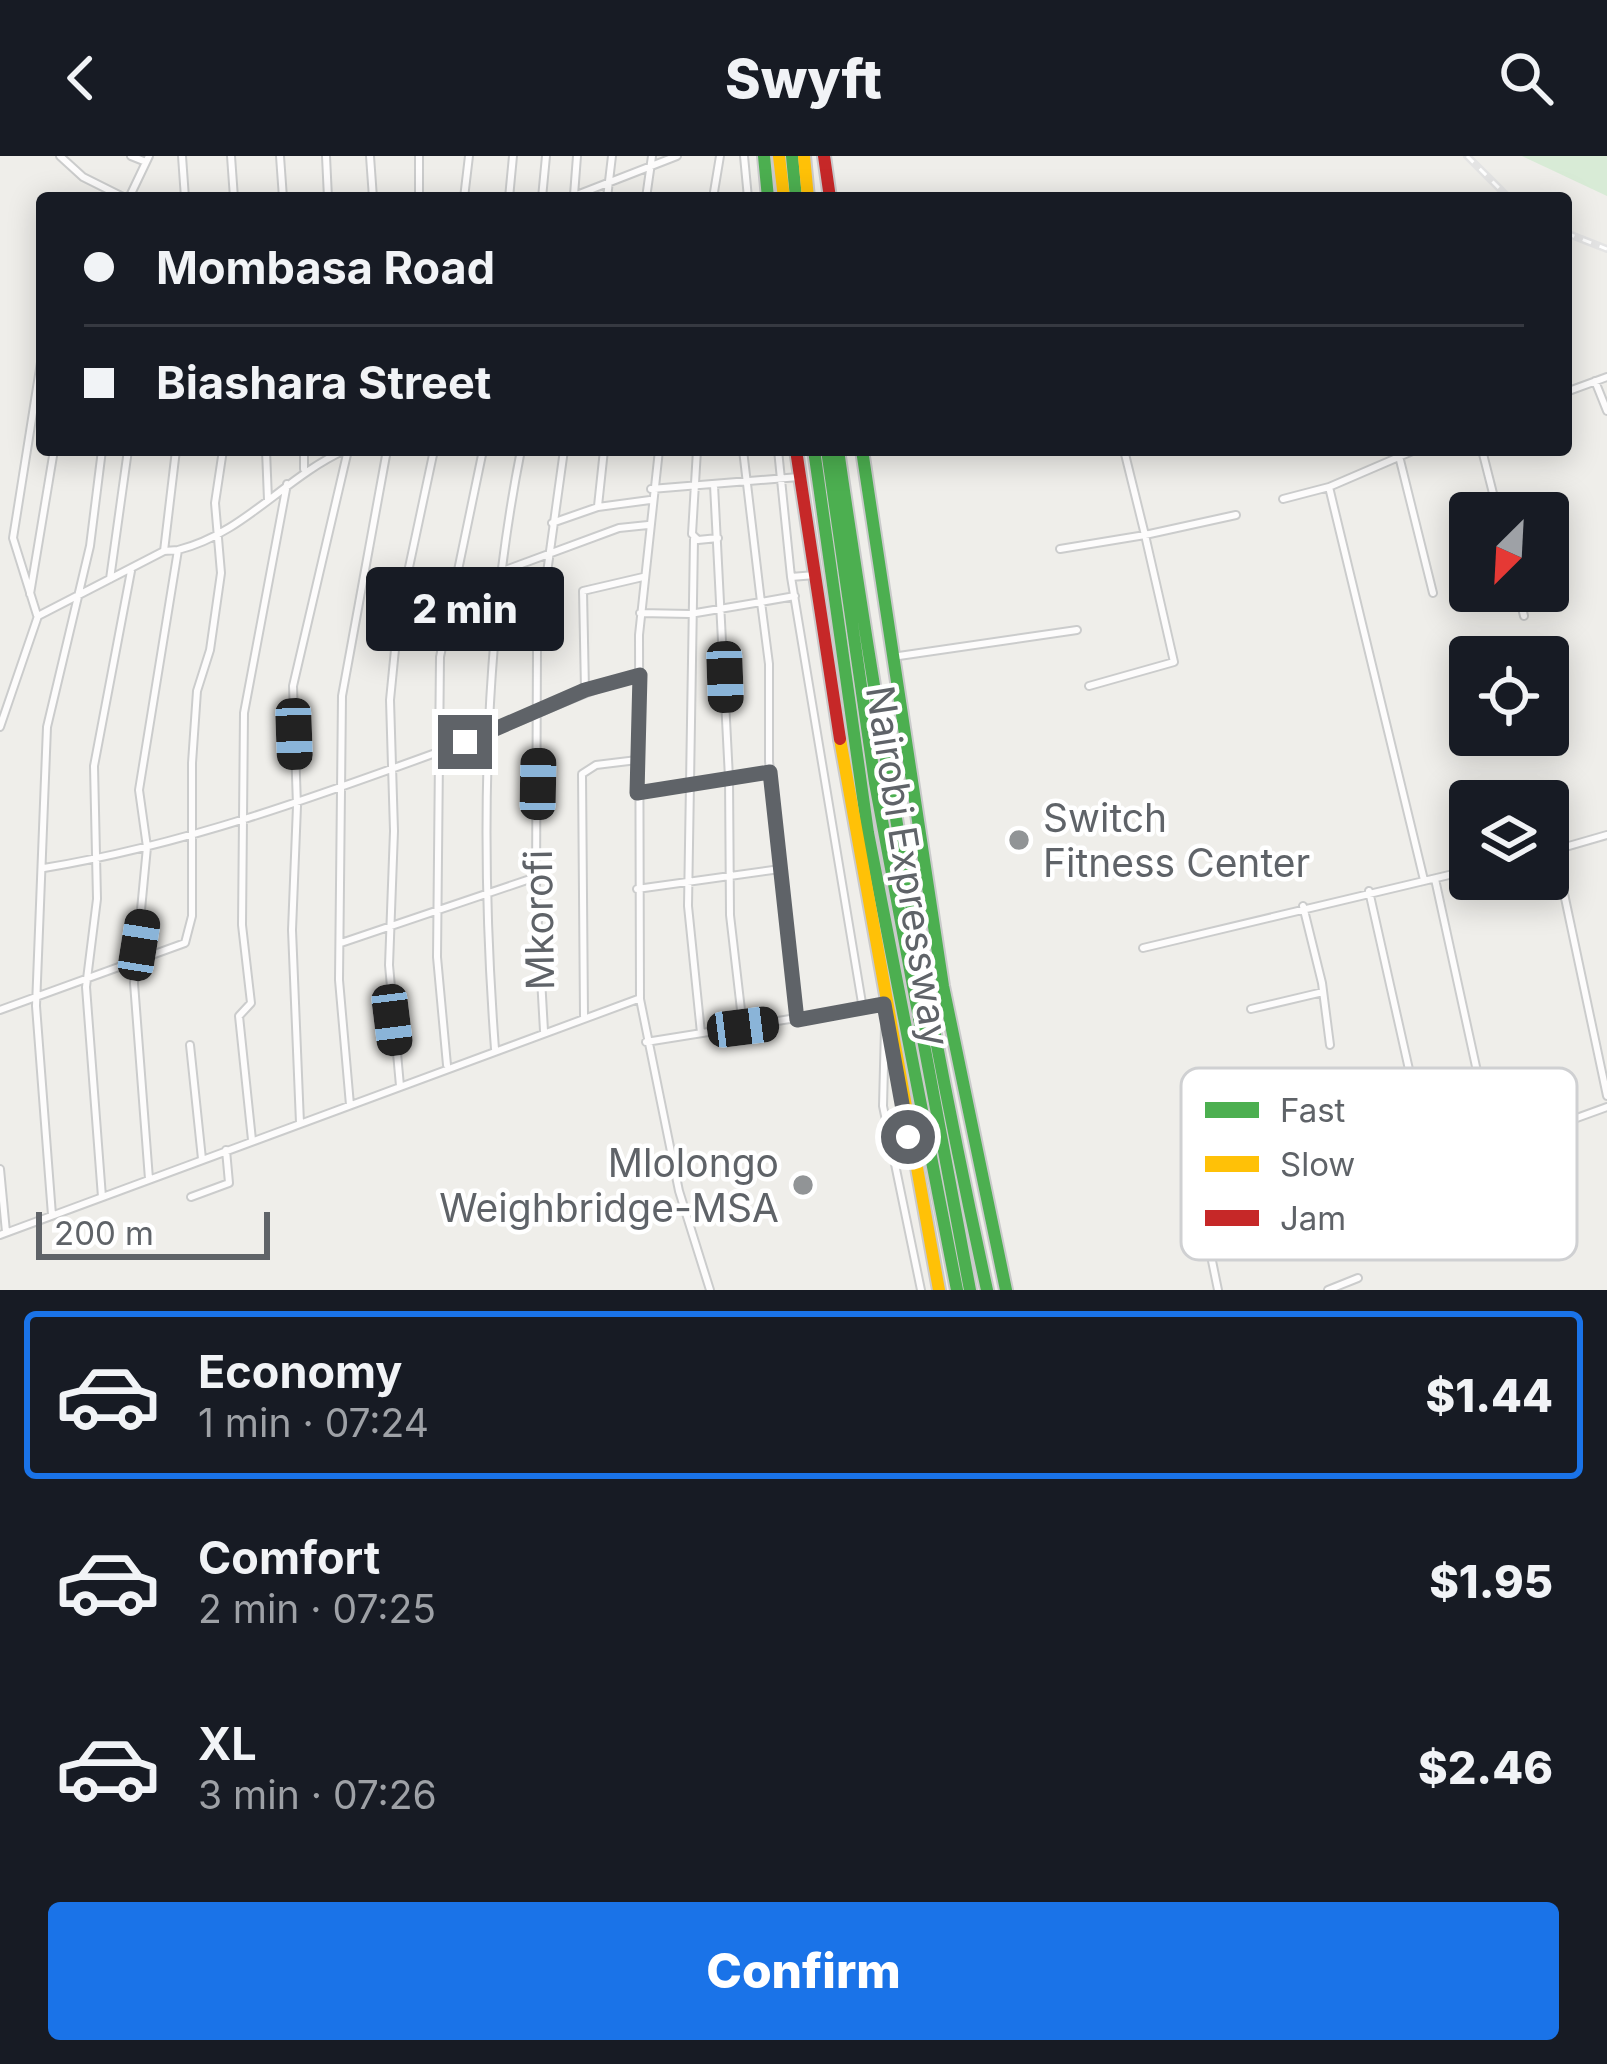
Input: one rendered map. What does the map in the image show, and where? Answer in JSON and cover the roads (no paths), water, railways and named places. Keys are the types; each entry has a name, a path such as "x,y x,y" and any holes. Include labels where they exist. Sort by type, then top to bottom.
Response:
{"main road":[{"path":"764,156 767,192"},
{"path":"779,156 783,192"},
{"path":"792,156 795,192"},
{"path":"804,156 807,192"},
{"path":"824,156 829,192"},
{"path":"797,456 885,1010 939,1290"},
{"name":"Nairobi Expressway","path":"815,456 868,833 957,1290"},
{"name":"Nairobi Expressway","path":"828,456 875,783 970,1290"},
{"path":"839,456 887,785 908,867 938,1062 987,1290"},
{"path":"863,456 950,1029 1006,1290"}],"street":[{"path":"60,156 83,176 115,192"},
{"path":"130,156 147,159 130,192"},
{"path":"182,156 185,192"},
{"path":"231,156 234,192"},
{"path":"280,156 283,192"},
{"path":"326,156 328,192"},
{"path":"370,156 373,192"},
{"path":"418,156 419,192"},
{"path":"465,192 469,156"},
{"path":"510,192 513,156"},
{"path":"543,192 546,156"},
{"path":"572,192 577,156"},
{"path":"608,192 612,156"},
{"path":"583,192 651,160 677,156"},
{"path":"714,192 721,156"},
{"path":"744,156 747,192"},
{"path":"647,192 651,160"},
{"path":"1572,390 1607,377"},
{"path":"1595,381 1607,412"},
{"path":"0,727 38,616 13,538 36,394"},
{"path":"30,594 53,456"},
{"path":"52,1215 36,999 47,727 79,595 100,456"},
{"path":"110,579 127,456"},
{"path":"164,551 175,456"},
{"path":"0,1010 88,974 185,943 192,916 197,691 216,610 219,538 215,502 222,456"},
{"path":"266,456 268,500"},
{"path":"304,456 304,469"},
{"path":"38,616 164,551 219,538 304,469 333,456"},
{"path":"300,1123 292,930 297,806 292,686 345,456"},
{"path":"350,1106 340,944 347,645 386,456"},
{"path":"400,1086 389,927 390,700 398,619 433,456"},
{"path":"447,1067 437,957 440,657 482,456"},
{"path":"495,1049 488,892 491,634 520,456"},
{"name":"Mkorofi","path":"544,1031 536,877 537,645 563,456"},
{"path":"598,507 603,456"},
{"path":"657,456 640,613 640,999 688,1229 710,1290"},
{"path":"696,456 690,614 689,882 700,1034"},
{"path":"744,456 769,664 770,772 797,1020"},
{"path":"779,456 791,578 862,1009"},
{"path":"1089,686 1174,662 1125,456"},
{"path":"1283,499 1329,487 1399,456 1433,593"},
{"path":"1484,456 1493,492"},
{"path":"652,489 799,477"},
{"path":"252,1140 239,1016 251,1003 242,925 244,712 286,484"},
{"path":"714,485 729,778 731,946 743,1027"},
{"path":"1329,487 1424,880"},
{"path":"552,523 598,507 650,500"},
{"path":"1060,549 1236,514"},
{"path":"454,589 619,528 648,525"},
{"path":"694,538 718,538"},
{"path":"149,1179 136,959 147,847 139,790 178,550"},
{"path":"101,1197 88,974 97,899 92,860 94,766 131,571"},
{"path":"791,578 815,575"},
{"path":"585,690 584,591 643,577"},
{"path":"640,613 690,614 794,596"},
{"path":"1523,612 1524,616"},
{"path":"892,657 1077,630"},
{"path":"44,868 147,847 194,830 297,806 491,732 585,690 640,675"},
{"path":"584,1016 582,774 596,765 637,760"},
{"path":"637,793 770,772"},
{"path":"1569,847 1607,836"},
{"path":"637,889 780,869"},
{"path":"1143,948 1449,875"},
{"path":"340,944 536,877"},
{"path":"1435,878 1476,1068"},
{"path":"1369,891 1409,1068"},
{"path":"1562,900 1607,1096"},
{"path":"1303,907 1330,1045"},
{"path":"1251,1009 1323,992"},
{"path":"0,1169 3,1234 640,999"},
{"path":"646,1042 862,1009 885,1010 883,1106 920,1290"},
{"path":"190,1045 202,1159"},
{"path":"1577,1118 1607,1107"},
{"path":"191,1197 229,1184 226,1150"},
{"path":"1212,1260 1218,1290"},
{"path":"1328,1290 1358,1278"}],"railway":[{"path":"1467,156 1503,192"},
{"path":"1572,235 1607,249"}],"place":[{"name":"Switch Fitness Center","path":"1019,840"},
{"name":"Mlolongo Weighbridge-MSA","path":"803,1185"}]}
